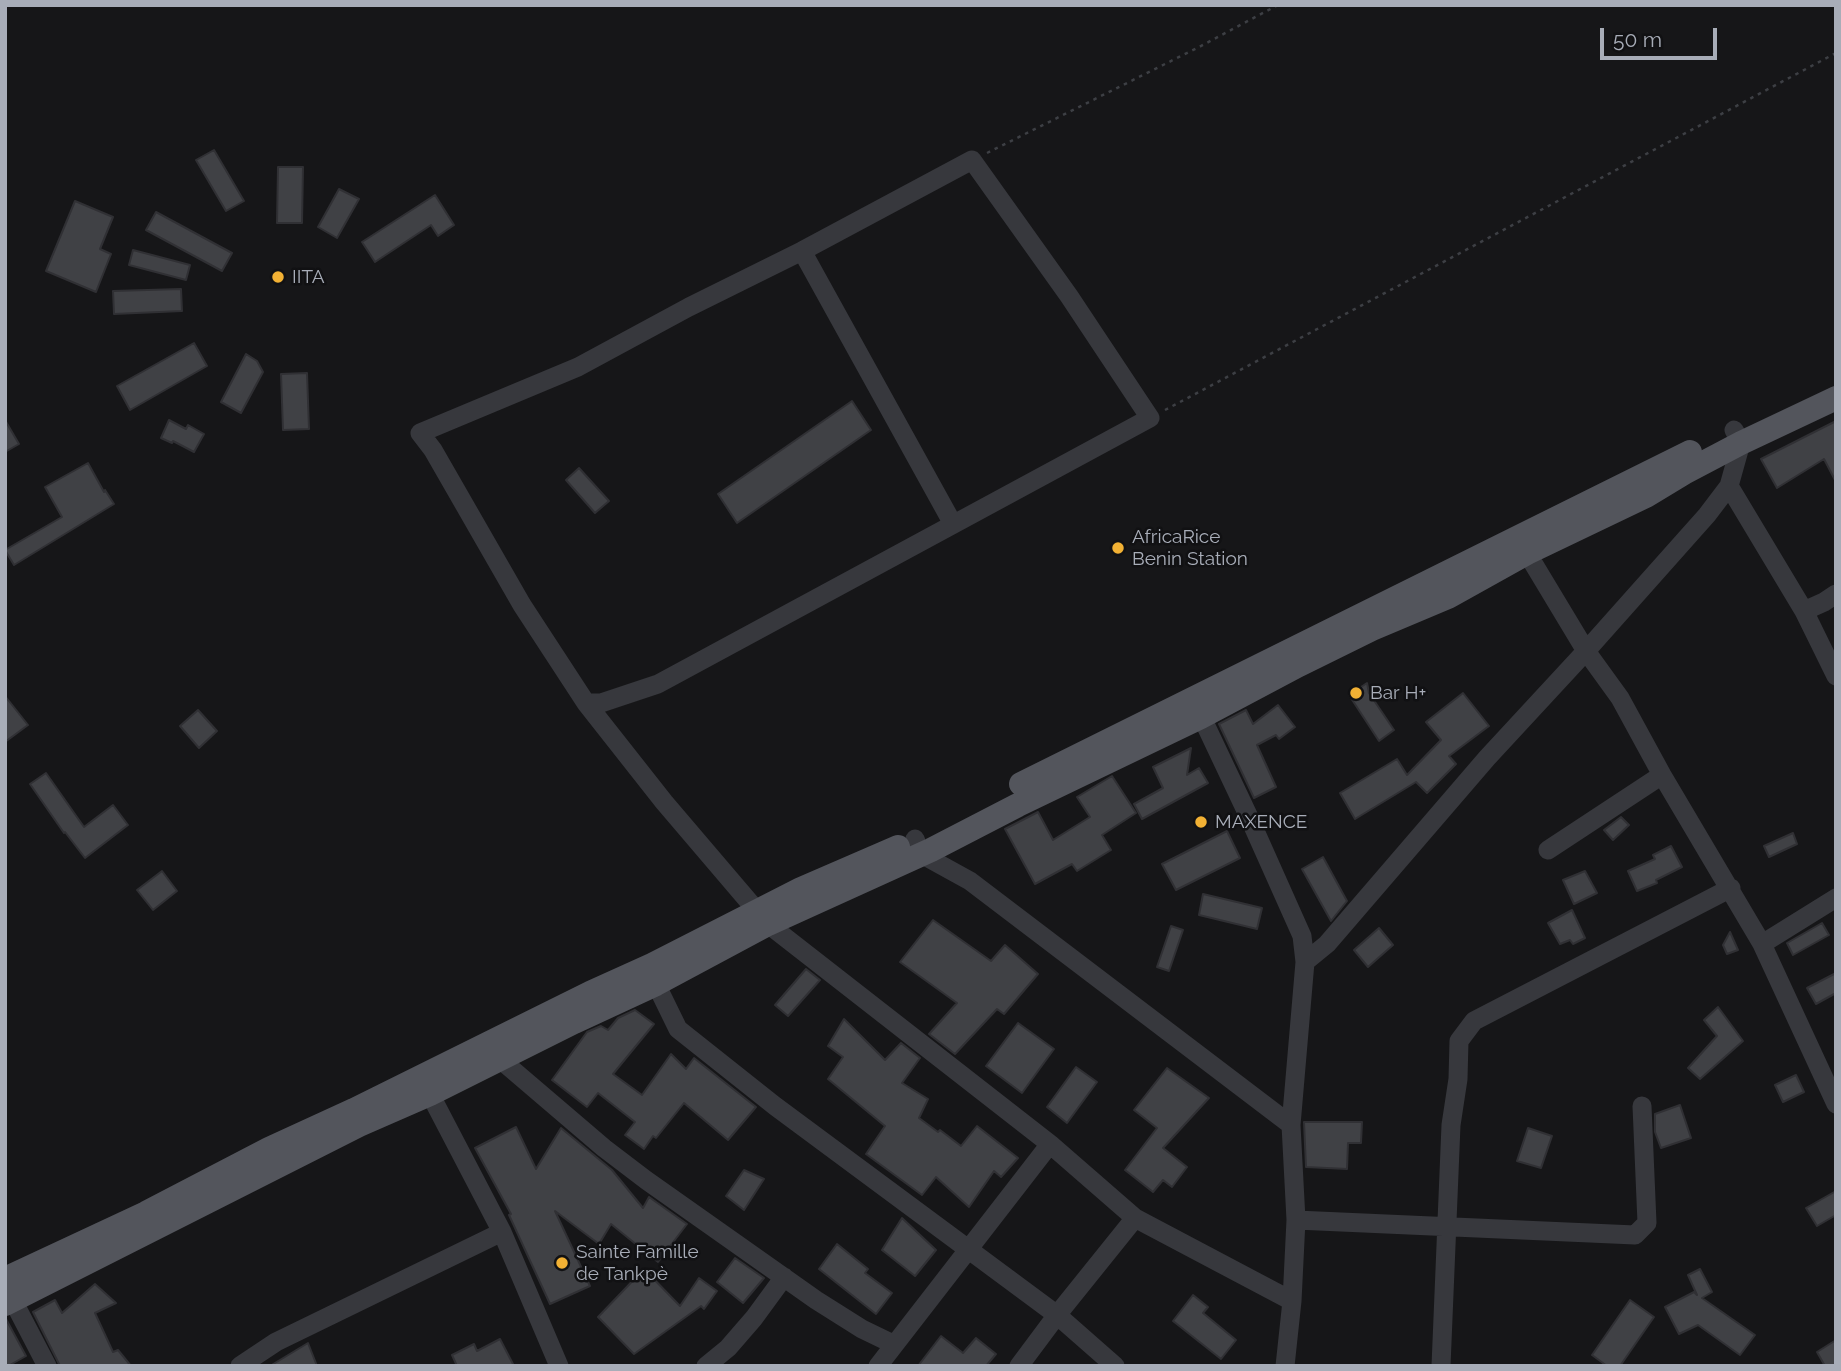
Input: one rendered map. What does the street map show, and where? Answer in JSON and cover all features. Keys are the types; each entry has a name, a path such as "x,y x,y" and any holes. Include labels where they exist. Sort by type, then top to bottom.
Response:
{"main road":[{"path":"7,1292 359,1125 430,1082 496,1051 574,1022 654,974 762,918 1018,804 1197,708 1448,597 1523,544 1646,496 1737,436 1836,381"},
{"path":"1737,436 1836,398"}],"street":[{"path":"586,703 601,703 658,684 1150,418 1069,296 972,160 578,367 420,433 433,450 522,606 586,703 664,802 762,918 1050,1144 1135,1218 1292,1301"},
{"path":"802,251 953,524"},
{"path":"1305,962 1327,944 1487,758 1707,515 1729,486 1737,436"},
{"path":"1729,486 1804,611 1836,676"},
{"path":"1523,544 1586,651 1619,698 1731,888 1762,944 1836,1104"},
{"path":"1804,611 1836,594"},
{"path":"1197,708 1302,936 1305,962 1291,1125 1296,1220 1285,1366"},
{"path":"1548,850 1662,775"},
{"path":"918,847 970,881 1291,1125"},
{"path":"1441,1366 1451,1125 1458,1079 1459,1041 1474,1021 1731,888"},
{"path":"1762,944 1836,898"},
{"path":"654,974 678,1029 775,1107 1057,1315 1115,1366"},
{"path":"496,1051 604,1148 816,1300 862,1329 894,1344"},
{"path":"430,1082 502,1231 559,1366"},
{"path":"1296,1220 1635,1235 1647,1223 1642,1106"},
{"path":"878,1366 1050,1144"},
{"path":"1018,1366 1135,1218"},
{"path":"240,1366 276,1342 502,1231"},
{"path":"706,1366 729,1348 784,1277"},
{"path":"7,1292 47,1366"}],"path":[{"path":"972,160 1278,5"},
{"path":"1150,418 1836,53"}],"building":[{"path":"214,150 244,201 226,211 196,160"},
{"path":"278,167 303,167 302,223 277,223"},
{"path":"339,189 359,199 337,238 318,227"},
{"path":"435,195 454,225 438,236 431,225 375,262 362,242"},
{"path":"75,201 113,217 100,249 111,254 96,292 46,271"},
{"path":"156,212 232,253 222,271 146,230"},
{"path":"133,250 190,265 186,280 129,265"},
{"path":"181,289 182,311 114,314 113,291"},
{"path":"194,343 207,366 130,410 117,386"},
{"path":"246,354 257,361 263,372 241,413 221,402"},
{"path":"307,373 309,429 283,430 281,374"},
{"path":"852,401 871,430 737,523 718,494"},
{"path":"5,420 19,444 5,452"},
{"path":"169,420 186,429 188,425 204,434 194,452 161,438"},
{"path":"1836,421 1836,482 1824,459 1777,488 1761,459"},
{"path":"88,463 114,504 14,565 5,550 62,517 45,487"},
{"path":"579,468 609,501 595,513 566,480"},
{"path":"1367,683 1369,693 1394,730 1379,741 1349,695"},
{"path":"1463,693 1489,726 1449,756 1456,764 1427,793 1416,782 1355,819 1340,793 1397,759 1407,775 1441,740 1426,722"},
{"path":"5,696 28,725 5,742"},
{"path":"1278,705 1295,727 1279,739 1276,735 1257,745 1276,787 1254,798 1219,724 1246,710 1253,724"},
{"path":"198,710 217,731 199,748 180,726"},
{"path":"1191,748 1187,775 1199,768 1208,783 1142,819 1134,804 1163,788 1153,767"},
{"path":"46,773 84,827 113,805 128,825 85,858 30,784"},
{"path":"1112,776 1136,813 1102,835 1111,850 1077,871 1072,864 1035,884 1005,829 1038,812 1053,840 1090,817 1077,797"},
{"path":"1621,817 1629,825 1613,840 1604,830"},
{"path":"1227,831 1240,858 1176,890 1162,864"},
{"path":"1793,833 1797,844 1769,857 1764,846"},
{"path":"1671,846 1682,867 1656,880 1657,883 1637,891 1628,871 1655,859 1653,855"},
{"path":"1323,857 1347,901 1331,921 1302,869"},
{"path":"162,871 177,891 153,910 137,890"},
{"path":"1585,871 1597,893 1574,904 1563,880"},
{"path":"1203,894 1262,908 1257,929 1199,915"},
{"path":"1572,910 1585,938 1573,944 1570,940 1560,944 1548,923"},
{"path":"933,920 991,961 1005,945 1038,974 1004,1014 997,1009 955,1054 929,1034 957,1003 900,962"},
{"path":"1822,923 1829,935 1793,955 1787,943"},
{"path":"1171,926 1183,930 1169,971 1157,967"},
{"path":"1379,928 1393,945 1368,967 1354,950"},
{"path":"1730,932 1738,950 1727,954 1723,945"},
{"path":"806,969 820,980 788,1016 775,1005"},
{"path":"1836,973 1836,993 1816,1004 1807,988"},
{"path":"1718,1007 1743,1041 1700,1079 1688,1068 1717,1036 1704,1020"},
{"path":"635,1010 654,1024 613,1074 642,1095 671,1054 686,1069 694,1058 756,1107 728,1140 684,1103 644,1149 625,1135 635,1122 598,1093 587,1107 552,1080 587,1032 601,1026 608,1030 618,1018"},
{"path":"844,1019 885,1060 901,1043 920,1058 902,1083 928,1099 919,1118 961,1146 977,1126 1018,1158 1001,1177 994,1171 969,1207 936,1177 922,1195 866,1154 885,1126 828,1079 843,1057 828,1046"},
{"path":"1018,1023 1054,1049 1022,1093 986,1066"},
{"path":"1076,1067 1097,1082 1067,1123 1047,1107"},
{"path":"1167,1068 1209,1098 1163,1148 1187,1167 1172,1187 1163,1180 1153,1192 1125,1170 1157,1128 1134,1110"},
{"path":"1796,1075 1804,1092 1783,1102 1775,1085"},
{"path":"1680,1105 1691,1138 1661,1148 1655,1132 1655,1114"},
{"path":"1304,1122 1362,1122 1361,1143 1348,1143 1347,1169 1306,1167"},
{"path":"516,1127 536,1169 561,1128 612,1170 643,1208 649,1197 687,1224 658,1262 611,1224 599,1244 555,1211 590,1286 550,1304 509,1215 511,1214 475,1148"},
{"path":"1528,1128 1552,1136 1541,1168 1517,1161"},
{"path":"744,1170 764,1179 744,1210 726,1196"},
{"path":"1836,1191 1836,1215 1817,1226 1806,1208"},
{"path":"902,1218 936,1250 915,1276 882,1250"},
{"path":"837,1244 868,1269 865,1273 892,1293 876,1314 819,1269"},
{"path":"735,1258 764,1278 743,1303 717,1282"},
{"path":"644,1269 680,1306 699,1278 717,1291 704,1309 701,1306 634,1354 598,1317"},
{"path":"1700,1269 1712,1292 1702,1298 1755,1335 1740,1355 1698,1325 1679,1334 1665,1307 1694,1292 1697,1295 1688,1275"},
{"path":"95,1284 116,1303 95,1313 113,1352 118,1350 131,1366 60,1366 33,1312 55,1300 62,1313"},
{"path":"1193,1295 1208,1307 1203,1313 1236,1340 1221,1359 1173,1321"},
{"path":"1630,1300 1654,1317 1620,1366 1607,1366 1592,1355"},
{"path":"6,1319 26,1356 8,1366 5,1366"},
{"path":"941,1336 963,1353 976,1338 996,1354 986,1366 918,1366"},
{"path":"500,1339 514,1366 457,1366 452,1355 474,1344 477,1351"},
{"path":"1836,1340 1836,1366 1825,1366 1817,1352"},
{"path":"308,1343 317,1366 270,1366"}],"place":[{"name":"IITA","path":"278,277"},
{"name":"AfricaRice Benin Station","path":"1118,548"},
{"name":"Bar H+","path":"1356,693"},
{"name":"MAXENCE","path":"1201,822"},
{"name":"Sainte Famille de Tankpè","path":"562,1263"}]}
